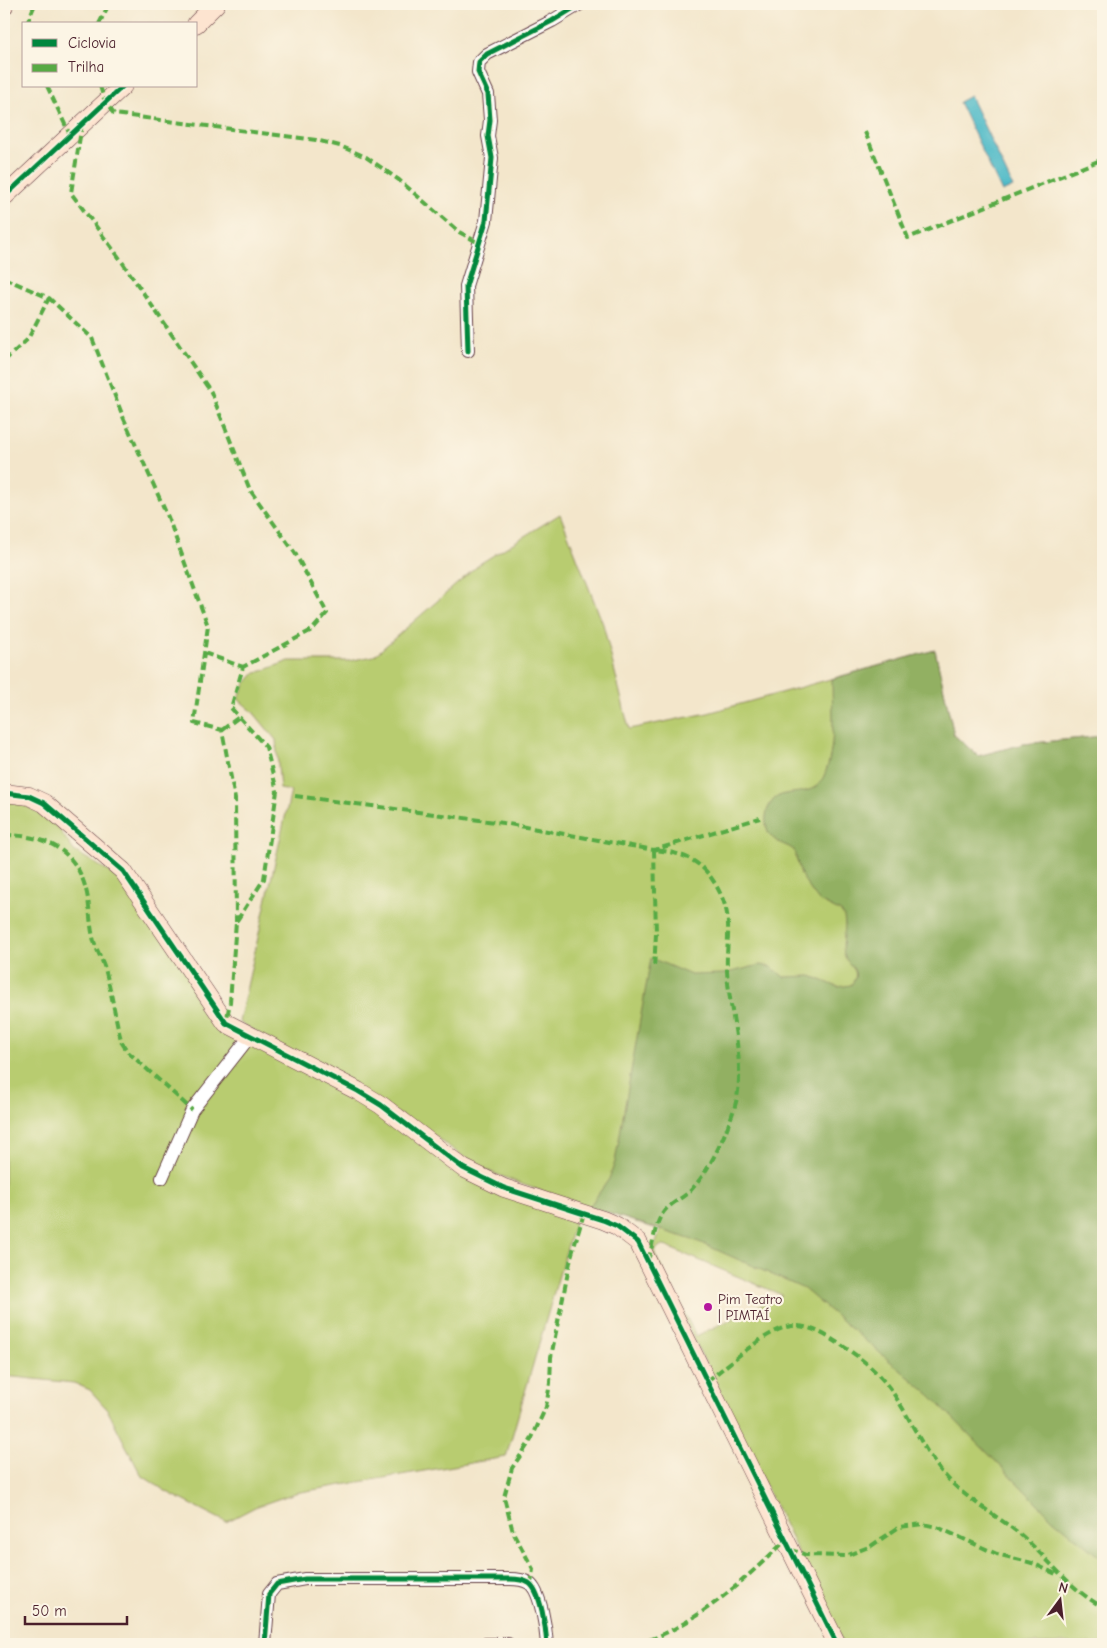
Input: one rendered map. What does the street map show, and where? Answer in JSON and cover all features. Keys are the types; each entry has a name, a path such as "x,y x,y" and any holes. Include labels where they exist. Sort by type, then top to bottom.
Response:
{"street":[{"path":"198,22 216,4"},
{"path":"468,351 466,286 486,221 492,158 488,136 490,120 488,94 478,72 479,62 487,54 552,21 580,4"},
{"path":"4,197 121,88"},
{"path":"4,793 29,796 44,803 123,871 226,1023 381,1105 463,1168 504,1188 603,1220 617,1226 638,1242 837,1644"},
{"path":"162,1178 192,1110 251,1035"},
{"path":"265,1644 269,1594 277,1584 305,1579 510,1579 528,1582 534,1588 540,1604 547,1644"},
{"path":"485,1644 508,1644"}],"green space":[{"path":"560,514 603,624 629,729 708,713 935,650 954,735 978,756 1024,744 1103,736 1103,1644 843,1644 652,1254 660,1230 524,1185 476,1166 425,1129 239,1022 291,791 280,789 276,740 253,712 238,699 245,684 254,674 289,661 348,661 374,656 481,563","holes":["660,1246 665,1246 782,1295 696,1336 655,1255 655,1251"]},
{"path":"935,650 954,735 978,756 1024,744 1103,736 1103,1560 1052,1518 930,1395 804,1289 699,1242 589,1207 609,1179 615,1162 651,958 691,975 723,974 760,965 771,967 784,977 811,976 838,987 851,985 856,975 844,954 844,917 841,912 819,901 801,875 794,850 776,841 770,835 766,823 767,810 774,799 779,796 814,788 823,778 832,742 832,679"},
{"path":"4,799 25,804 57,826 74,851 120,878 237,1036 236,1041 248,1048 251,1044 269,1055 272,1053 328,1081 408,1131 576,1217 506,1457 295,1493 255,1507 226,1522 167,1492 141,1475 107,1409 90,1390 74,1383 4,1376"}],"water":[{"path":"970,96 1013,187 1002,192 959,102"}],"marked path":[{"path":"28,22 35,4"},
{"path":"100,22 109,4"},
{"path":"48,88 70,135"},
{"path":"101,88 105,102 114,114 316,140 340,146 366,157 399,180 459,232 479,243"},
{"path":"82,124 71,193 118,256 211,392 250,490 295,553 327,613 312,630 243,667 231,708 266,747 277,791 264,879 236,922 230,1002 226,1023"},
{"path":"865,132 908,238 1103,159"},
{"path":"4,278 49,298 92,338 124,419 168,517 208,626 194,723 222,730 235,799 236,922"},
{"path":"4,361 28,339 49,298"},
{"path":"204,653 243,667"},
{"path":"222,730 239,717"},
{"path":"295,796 503,823 654,850 760,818"},
{"path":"4,835 35,838 48,843 60,849 78,869 84,883 94,941 110,987 122,1043 128,1052 192,1110"},
{"path":"648,1260 661,1216 667,1208 684,1196 699,1181 717,1151 734,1109 738,1093 739,1076 728,987 728,921 723,900 712,879 694,861 671,852 654,850 656,934 654,968"},
{"path":"531,1585 533,1569 513,1532 504,1497 512,1468 531,1440 546,1407 550,1383 551,1357 571,1257 584,1213"},
{"path":"707,1381 759,1341 782,1329 798,1326 827,1336 861,1359 882,1379 898,1401 925,1449 950,1481 1021,1535 1080,1592 1103,1607"},
{"path":"790,1549 806,1555 846,1556 871,1546 899,1527 923,1524 937,1527 997,1554 1032,1563 1058,1575"},
{"path":"638,1644 680,1626 718,1601 786,1540"},
{"path":"570,1644 579,1640 594,1644"}],"cycle path":[{"path":"468,351 466,286 486,221 492,158 488,136 490,120 488,94 478,72 479,62 487,54 552,21 580,4"},
{"path":"4,197 121,88"},
{"path":"4,793 29,796 44,803 123,871 226,1023 358,1091 381,1105 463,1168 504,1188 603,1220 617,1226 638,1242 837,1644"},
{"path":"265,1644 269,1594 277,1584 305,1579 522,1580 529,1583 537,1594 542,1611 547,1644"}],"place":[{"name":"Pim Teatro | PIMTAÍ","path":"708,1307"}]}
